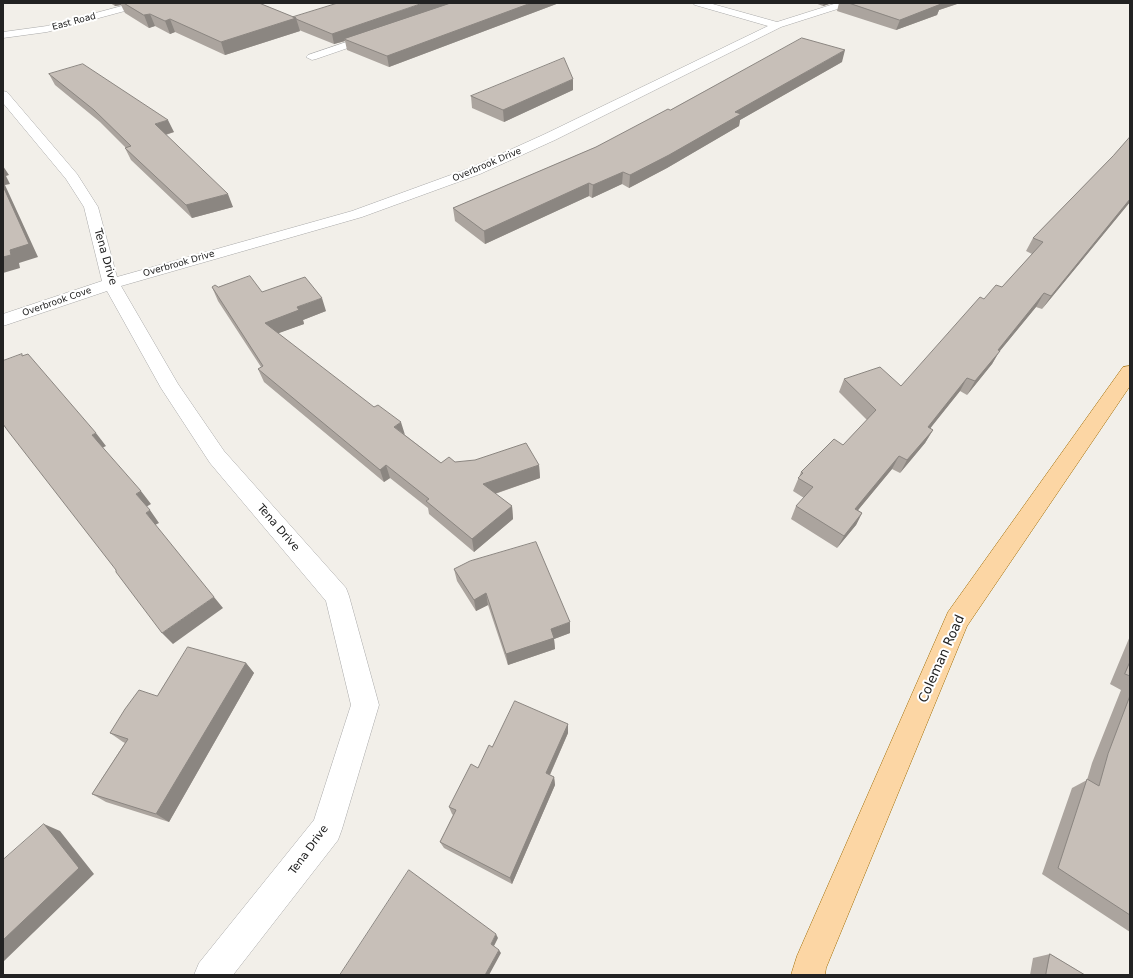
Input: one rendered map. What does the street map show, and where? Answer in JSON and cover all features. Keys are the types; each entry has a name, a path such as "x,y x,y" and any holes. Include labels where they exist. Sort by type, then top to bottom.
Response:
{"main road":[{"name":"Coleman Road","path":"808,975 812,961 957,620 1130,372"}],"street":[{"name":"East Road","path":"3,35 47,29 144,3"},
{"path":"698,3 778,25"},
{"name":"Overbrook Drive","path":"111,284 357,214 475,171 550,138 778,25 847,3"},
{"path":"52,17 96,6"},
{"path":"66,14 81,20"},
{"path":"312,57 387,31"},
{"name":"Tena Drive","path":"3,95 72,177 91,207 111,284 171,388 217,457 337,596 365,705 327,829 212,975"},
{"name":"Overbrook Cove","path":"3,320 111,284"}],"building":[{"path":"124,3 259,3 296,18 221,42 170,19 165,21 150,14 144,15"},
{"path":"338,3 423,3 332,34 293,17"},
{"path":"451,3 531,3 387,56 344,39"},
{"path":"849,3 939,3 941,4 900,20"},
{"path":"802,38 845,50 735,112 741,114 669,155 630,175 623,172 593,185 589,183 484,231 453,208 596,147 668,109 670,110"},
{"path":"564,58 573,79 503,110 471,96"},
{"path":"83,64 168,120 155,124 228,194 186,205 125,148 131,146 94,110 49,74"},
{"path":"1130,137 1130,199 1051,296 1044,293 975,381 967,378 928,427 933,430 907,460 899,456 855,509 862,513 844,536 796,506 813,487 798,478 803,473 801,472 834,439 843,445 876,410 844,379 880,367 901,386 980,297 984,299 996,285 1002,287 1043,242 1033,238"},
{"path":"3,186 29,244 10,250 11,255 3,257"},
{"path":"250,276 262,292 305,277 322,298 297,307 299,310 265,323 374,407 378,405 401,422 394,427 441,463 449,457 455,462 475,460 526,443 539,465 483,484 512,506 472,539 426,501 429,499 386,465 380,470 258,369 263,366 212,287 215,285 218,287"},
{"path":"22,354 22,356 28,354 96,433 92,435 141,491 136,494 150,510 146,513 214,597 162,633 116,570 3,424 3,361"},
{"path":"536,542 570,622 551,629 554,638 506,654 486,593 474,600 454,569 470,561"},
{"path":"188,647 246,663 156,814 92,794 128,739 110,733 125,709 139,690 157,696"},
{"path":"1130,662 1130,676 1125,674"},
{"path":"1130,696 1130,915 1058,868 1087,779 1099,786 1108,754"},
{"path":"515,701 568,724 546,773 554,777 510,878 440,842 456,810 449,807 471,764 478,768 489,745 492,747"},
{"path":"44,824 79,868 3,940 3,860"},
{"path":"409,870 496,934 491,944 499,950 485,975 340,975"},
{"path":"1050,954 1085,975 1046,975"}]}
